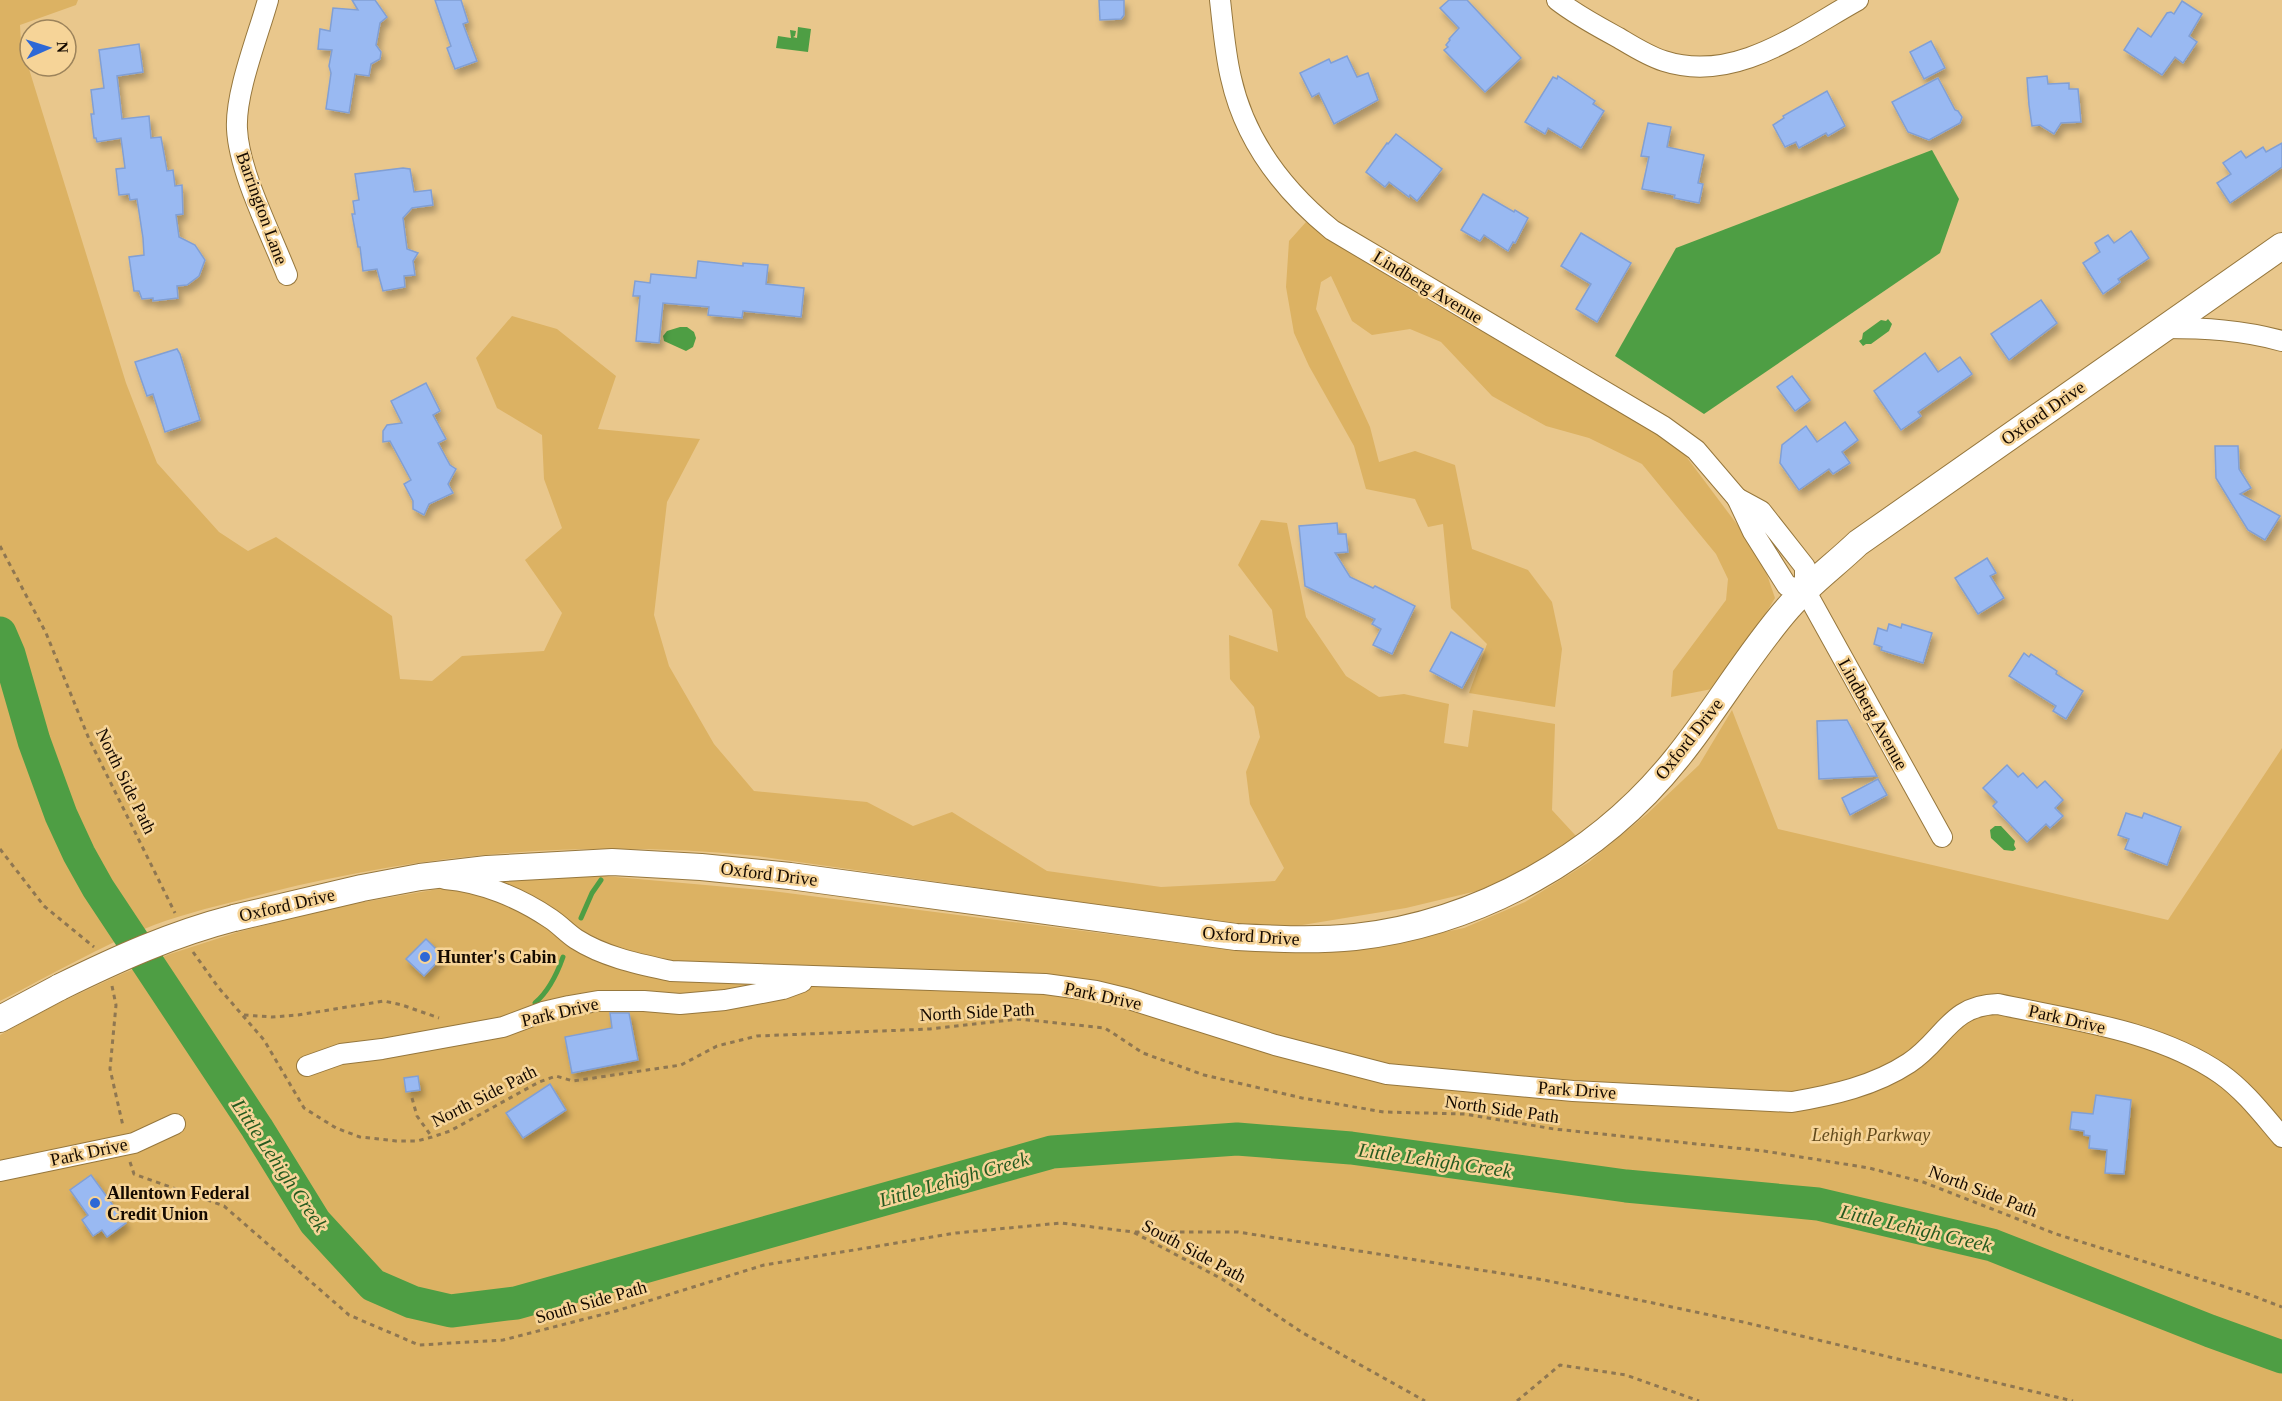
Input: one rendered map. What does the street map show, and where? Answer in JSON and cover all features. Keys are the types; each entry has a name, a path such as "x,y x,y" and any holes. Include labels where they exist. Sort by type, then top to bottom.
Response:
{"main road":[{"name":"Oxford Drive","path":"0,1018 154,943 194,929 362,888 487,869 574,863 690,866 790,876 1236,937 1308,940 1355,937 1402,929 1457,913 1528,882 1567,858 1607,829 1643,796 1676,760 1749,657 1805,591 1858,543 2282,246"}],"street":[{"name":"Barrington Lane","path":"268,0 239,103 237,128 243,165 287,275"},
{"name":"Lindberg Avenue","path":"1220,0 1230,76 1249,133 1274,173 1305,208 1332,230 1664,426 1696,450 1737,498 1761,511 1805,567 1805,591 1942,837"},
{"path":"1557,0 1573,13 1644,53 1691,67 1713,67 1739,62 1764,52 1858,0"},
{"path":"2164,328 2235,330 2282,341"},
{"name":"Park Drive","path":"420,878 456,880 497,891 525,903 552,920 576,940 613,956 671,971 1045,984 1096,991 1129,999 1275,1045 1387,1074 1573,1091 1792,1102 1863,1086 1885,1077 1911,1062 1934,1043 1954,1019 1968,1009 1982,1004 1998,1004 2132,1034 2168,1045 2223,1076 2252,1102 2282,1137"},
{"name":"Park Drive","path":"307,1066 341,1054 382,1049 503,1027 543,1012 598,1001 680,1004 725,1000 783,989 816,977"},
{"name":"Park Drive","path":"0,1171 126,1145 175,1124"}],"path":[{"name":"North Side Path","path":"0,546 46,633 89,739 153,864 179,921"},
{"path":"0,849 44,906 94,948"},
{"name":"North Side Path","path":"192,949 218,987 264,1040 304,1108 320,1119 360,1137 417,1141 450,1131 539,1082 556,1076 573,1081 681,1065 717,1046 757,1036 930,1029 1018,1019 1105,1028 1143,1053 1194,1071 1302,1098 1384,1112 1465,1114 1554,1129 1764,1151 1869,1168 1923,1182 2056,1234 2248,1294 2282,1307"},
{"name":"South Side Path","path":"109,980 114,990 116,1005 110,1069 134,1174 224,1206 349,1315 419,1344 503,1340 616,1311 764,1265 956,1233 1061,1223 1133,1232 1222,1279 1303,1334 1425,1401"},
{"path":"244,1016 298,1014 384,1001 424,1011 447,1021 464,1035"},
{"path":"412,1098 417,1116 432,1137"},
{"path":"1133,1232 1238,1232 1544,1280 1743,1322 2073,1401"},
{"path":"1517,1401 1560,1365 1626,1376 1699,1401"}],"green space":[{"path":"0,0 78,0 76,5 40,18 18,18 18,78 32,78 126,383 157,463 219,532 248,551 276,537 392,616 400,679 432,681 462,656 544,651 562,613 525,560 562,528 544,479 542,435 497,408 476,358 512,316 557,329 616,376 598,429 700,439 667,502 654,615 669,666 714,744 754,791 867,802 913,826 952,812 1047,871 1161,887 1275,881 1284,868 1250,804 1246,772 1260,737 1254,707 1230,679 1229,635 1278,652 1272,610 1238,565 1261,520 1287,523 1306,617 1346,676 1379,697 1404,694 1449,704 1444,743 1468,747 1473,710 1555,724 1552,810 1576,836 1532,865 1481,890 1406,908 1284,928 1219,922 757,856 695,851 572,849 449,859 328,879 182,915 114,942 0,1001"},
{"path":"1306,222 1402,285 1640,423 1682,451 1742,531 1764,566 1775,598 1712,689 1671,697 1673,671 1726,600 1728,579 1716,554 1642,464 1589,438 1546,426 1492,396 1441,342 1410,329 1372,335 1352,321 1331,276 1321,282 1316,309 1370,427 1379,462 1415,451 1455,465 1472,549 1528,570 1552,602 1562,649 1555,707 1469,693 1487,644 1451,608 1443,524 1428,527 1415,499 1366,489 1354,446 1309,366 1294,333 1286,287 1289,241"},
{"name":"Lehigh Parkway","path":"1732,710 1778,829 2168,920 2282,748 2282,1401 0,1401 0,1035 59,1003 170,954 238,932 341,906 501,878 593,875 772,891 1192,945 1304,949 1401,941 1464,928 1525,902 1589,862 1647,814 1699,765"}],"shaded area":[{"path":"798,27 811,29 808,52 776,48 778,36 791,38 790,30 796,31 793,37 797,38"},
{"path":"1932,150 1959,199 1940,253 1704,414 1615,356 1676,248"},
{"path":"1888,319 1892,324 1889,331 1871,344 1863,346 1859,341 1863,333 1881,320"},
{"path":"687,327 694,332 696,338 693,347 686,351 664,341 663,336 667,331"},
{"path":"1995,826 2001,826 2015,841 2016,849 2004,850 1991,838 1990,830"}],"building":[{"path":"352,0 375,0 387,17 380,23 376,45 381,52 380,59 371,64 369,76 355,74 349,113 326,109 332,50 318,49 320,29 330,31 333,8 358,10"},
{"path":"435,0 461,0 468,22 463,24 477,61 455,69 447,48 451,46"},
{"path":"1099,0 1124,0 1124,15 1121,19 1100,20"},
{"path":"1449,0 1467,0 1521,58 1485,92 1444,50 1448,47 1446,45 1449,39 1459,28 1440,8"},
{"path":"2182,1 2202,14 2189,36 2197,42 2183,63 2175,57 2162,75 2124,50 2138,28 2151,37 2167,13 2174,14"},
{"path":"1931,41 1945,68 1924,79 1910,52"},
{"path":"139,44 143,72 117,76 122,119 149,116 151,138 161,137 167,171 173,170 175,186 182,185 183,214 176,215 179,237 195,245 205,260 199,276 187,285 177,286 178,298 153,301 153,298 142,299 139,291 134,291 129,257 144,255 143,238 137,199 130,200 129,194 119,195 116,169 125,168 121,138 97,142 94,138 91,114 94,114 91,90 104,88 99,50"},
{"path":"1347,56 1357,77 1368,73 1378,100 1334,124 1319,93 1312,97 1300,73 1329,59 1331,63"},
{"path":"1558,76 1595,101 1593,104 1604,111 1581,148 1548,128 1545,134 1525,122 1553,77 1557,79"},
{"path":"2047,76 2048,84 2069,83 2069,89 2078,89 2081,122 2061,123 2054,134 2040,125 2032,126 2029,105 2027,78"},
{"path":"1938,78 1955,110 1962,117 1960,123 1929,140 1908,132 1892,102"},
{"path":"1827,91 1845,126 1828,136 1826,133 1799,148 1796,142 1785,147 1773,125 1784,118 1783,116"},
{"path":"1648,123 1671,127 1667,147 1704,155 1698,183 1703,184 1699,203 1674,198 1675,195 1642,189 1649,157 1641,156"},
{"path":"1396,134 1442,169 1417,201 1389,182 1385,187 1366,172"},
{"path":"2282,143 2282,167 2230,203 2217,183 2231,174 2223,163 2241,151 2246,158 2263,147 2266,152"},
{"path":"410,169 414,192 431,190 433,205 412,208 403,218 407,249 418,253 413,261 415,275 404,276 405,287 383,291 377,269 363,271 352,214 355,214 353,201 359,200 355,174"},
{"path":"1483,194 1528,218 1515,243 1513,242 1508,251 1484,235 1480,241 1461,230"},
{"path":"2131,231 2149,258 2118,279 2120,282 2103,294 2083,263 2100,252 2095,243 2108,235 2114,243"},
{"path":"1581,233 1631,263 1597,322 1576,309 1591,284 1561,266"},
{"path":"698,261 743,266 743,263 768,265 766,284 804,288 801,317 743,311 742,318 708,315 709,307 663,303 659,343 636,341 640,296 633,296 635,281 650,283 651,274 696,278"},
{"path":"2041,300 2057,323 2009,360 1991,334"},
{"path":"177,349 200,420 165,432 153,394 147,396 135,362"},
{"path":"1925,353 1938,372 1960,357 1972,374 1918,412 1921,416 1901,430 1874,391"},
{"path":"1792,376 1810,400 1795,411 1777,387"},
{"path":"426,383 440,411 433,415 446,439 438,443 450,465 456,469 448,484 453,493 429,504 424,515 413,509 413,501 404,484 411,480 390,441 383,442 383,431 387,425 402,423 391,401"},
{"path":"1845,422 1858,440 1842,452 1850,463 1833,474 1829,469 1799,490 1780,463 1782,445 1806,426 1817,442"},
{"path":"2215,446 2238,446 2239,469 2251,488 2240,494 2280,516 2265,540 2248,530 2216,478"},
{"path":"1337,523 1338,534 1346,534 1348,552 1335,553 1350,577 1373,588 1375,586 1415,606 1392,654 1373,645 1381,629 1372,624 1375,619 1305,586 1299,526"},
{"path":"1987,558 1996,573 1990,576 2004,598 1978,614 1955,578"},
{"path":"1889,624 1901,628 1902,624 1932,633 1923,663 1881,650 1882,647 1874,644 1878,628 1887,631"},
{"path":"1451,632 1483,649 1462,688 1430,671"},
{"path":"2024,653 2029,657 2031,654 2057,671 2056,674 2083,691 2066,719 2053,711 2056,706 2009,676"},
{"path":"1847,720 1877,776 1819,779 1817,721"},
{"path":"2007,765 2018,777 2023,773 2037,788 2045,781 2063,800 2055,808 2063,816 2050,828 2046,824 2027,842 1993,806 1997,802 1983,788"},
{"path":"1878,779 1887,795 1850,815 1842,798"},
{"path":"2126,813 2142,818 2144,813 2181,827 2167,865 2125,849 2129,839 2118,835"},
{"name":"Hunter's Cabin","path":"426,939 443,956 424,976 406,959"},
{"path":"610,1013 629,1013 638,1060 572,1073 565,1037 612,1028"},
{"path":"418,1076 420,1090 406,1092 404,1078"},
{"path":"550,1084 566,1110 523,1138 506,1113"},
{"path":"2096,1095 2131,1100 2124,1174 2105,1173 2107,1150 2089,1148 2090,1136 2084,1135 2084,1131 2070,1129 2072,1112 2093,1114"},
{"name":"Allentown Federal Credit Union","path":"91,1175 126,1223 107,1237 102,1230 93,1236 82,1220 88,1215 70,1190"}],"waterway":[{"name":"Little Lehigh Creek","path":"0,633 9,654 34,741 61,815 98,888 257,1128 315,1222 373,1285 412,1302 451,1311 516,1303 1052,1152 1237,1139 1351,1148 1626,1186 1818,1204 1992,1245 2282,1357"},
{"path":"581,918 592,893 601,880"},
{"path":"535,1003 552,982 563,957"}],"place":[{"name":"Hunter's Cabin","path":"425,957"},
{"name":"Allentown Federal Credit Union","path":"95,1203"}]}
